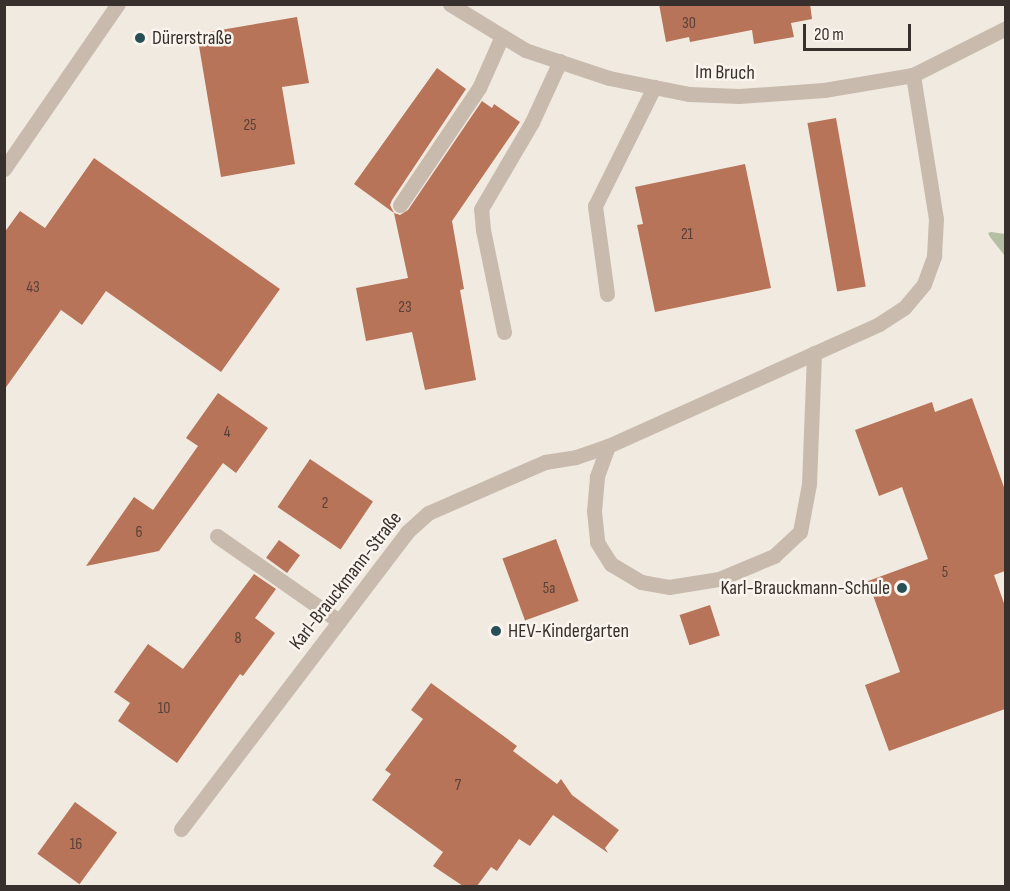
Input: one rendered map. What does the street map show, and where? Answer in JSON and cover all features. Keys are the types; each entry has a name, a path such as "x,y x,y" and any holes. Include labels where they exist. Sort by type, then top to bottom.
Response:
{"street":[{"path":"4,169 118,4"},
{"name":"Im Bruch","path":"450,4 525,50 609,78 689,94 739,96 824,90 913,75 1005,28"},
{"path":"400,205 479,87 502,36"},
{"path":"504,332 483,230 481,209 532,122 560,62"},
{"name":"Karl-Brauckmann-Straße","path":"181,829 407,532 428,513 545,462 576,457 608,446 879,324 904,308 924,284 934,256 936,219 913,75"},
{"path":"607,294 595,206 654,87"},
{"path":"608,446 597,477 594,511 597,542 611,564 641,582 669,587 719,579 774,556 800,532 808,484 814,353"},
{"path":"217,536 339,621"}],"green space":[{"path":"988,233 1005,234 1005,256 990,237"}],"building":[{"path":"659,4 810,4 812,19 791,23 794,37 754,44 752,30 690,42 689,37 666,42"},
{"path":"297,17 309,83 282,87 295,164 221,177 197,34"},
{"path":"437,68 466,89 392,200 390,205 394,213 354,184"},
{"path":"482,101 492,108 494,104 520,122 452,221 464,289 460,290 476,380 425,390 412,332 366,341 356,288 408,278 394,213 400,215 408,210"},
{"path":"836,118 866,286 837,291 807,123"},
{"path":"94,158 280,289 221,372 106,291 82,325 61,310 4,390 4,233 20,211 45,228"},
{"path":"745,164 771,288 655,312 637,225 643,224 635,187"},
{"path":"218,393 268,428 236,473 223,463 159,551 86,566 134,497 153,510 198,446 186,438"},
{"path":"972,398 1005,490 1005,571 994,575 1005,606 1005,709 889,751 865,685 900,672 868,581 928,559 902,487 879,496 855,430 932,402 935,412"},
{"path":"310,459 373,501 341,550 278,507"},
{"path":"556,539 579,601 525,621 502,558"},
{"path":"279,540 300,555 287,573 266,558"},
{"path":"254,574 276,589 255,618 275,633 243,676 240,674 177,763 118,721 130,703 114,692 148,644 183,669"},
{"path":"710,605 720,635 689,645 680,615"},
{"path":"431,683 517,746 513,751 557,784 561,779 572,795 619,830 605,848 608,853 553,815 530,846 519,839 497,871 491,867 477,886 463,886 433,866 443,852 372,800 391,774 385,770 423,719 411,710"},
{"path":"75,802 117,833 79,884 37,854"}],"place":[{"name":"Dürerstraße","path":"140,38"},
{"name":"Karl-Brauckmann-Schule","path":"902,588"},
{"name":"HEV-Kindergarten","path":"496,631"}]}
